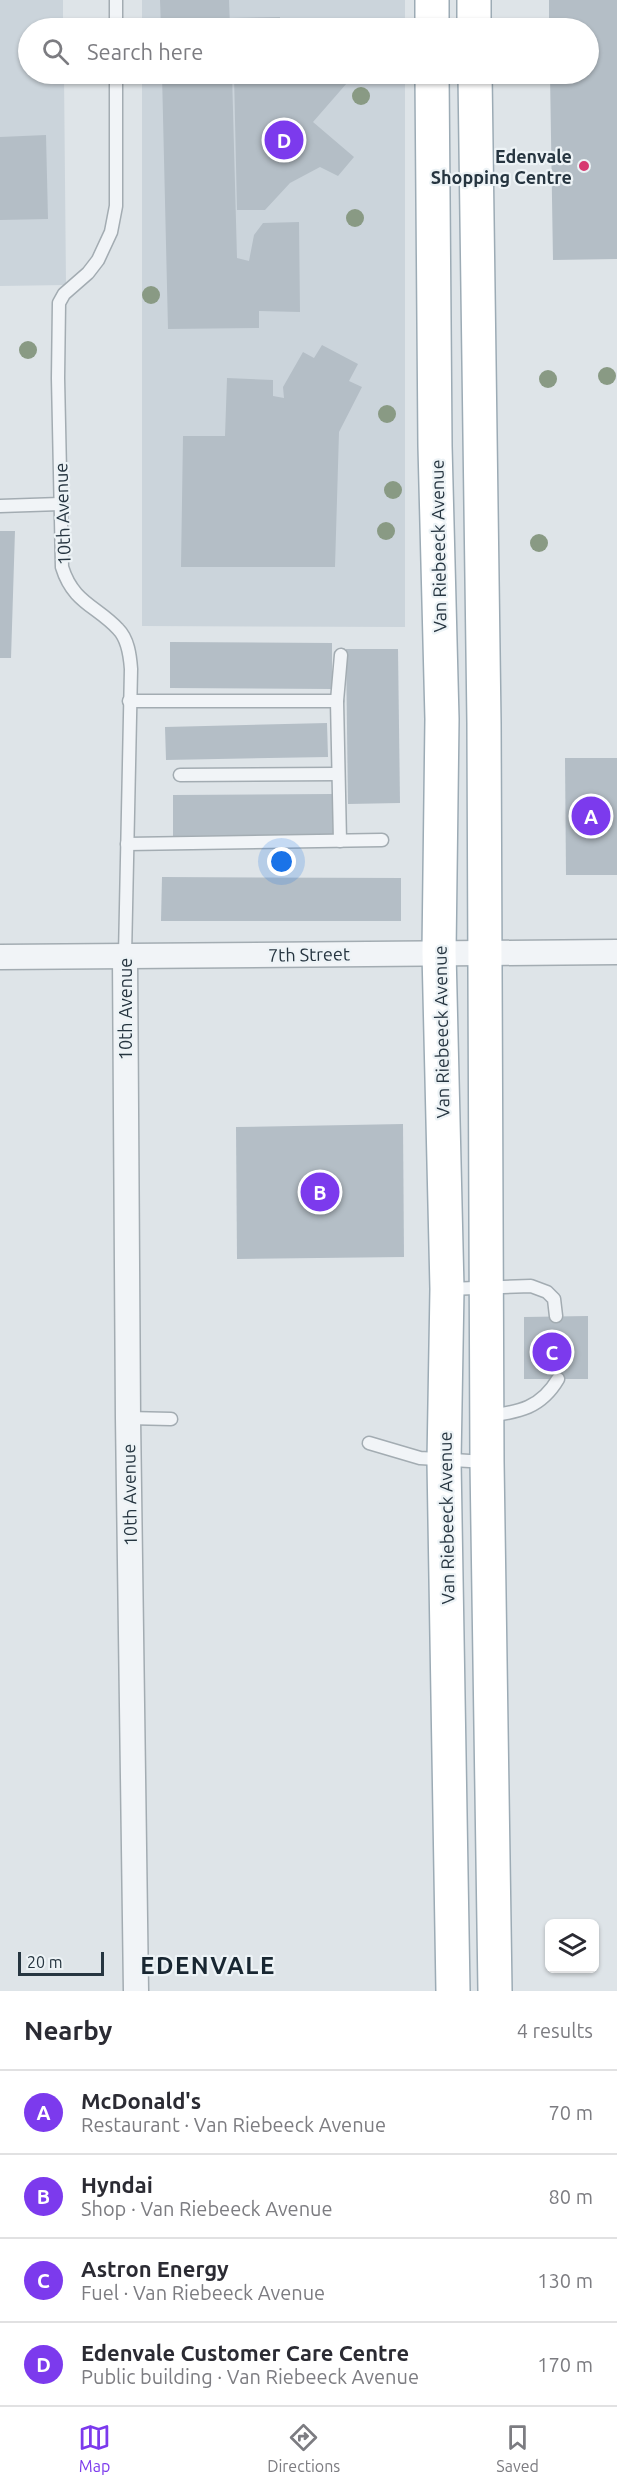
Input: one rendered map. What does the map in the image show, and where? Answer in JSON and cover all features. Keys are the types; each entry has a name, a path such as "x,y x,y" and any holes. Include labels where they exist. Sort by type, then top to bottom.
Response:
{"main road":[{"path":"432,0 432,18"},
{"path":"474,0 474,18"},
{"name":"Van Riebeeck Avenue","path":"432,84 435,446 442,720 439,952 447,1288 444,1461 453,1991"},
{"path":"475,84 484,723 487,1462 495,1991"}],"street":[{"name":"7th Street","path":"0,957 617,952"},
{"name":"10th Avenue","path":"125,956 128,1418 136,1991"}],"lane":[{"path":"116,0 116,18"},
{"name":"10th Avenue","path":"116,84 116,206 113,225 98,260 88,273 64,294 58,311 62,567 73,589 90,608 118,629 125,639 131,669 125,956"},
{"path":"0,506 60,504"},
{"path":"340,841 337,701 341,655"},
{"path":"129,701 337,701"},
{"path":"180,775 337,774"},
{"path":"127,844 382,840"},
{"path":"447,1288 487,1289 531,1286 547,1292 554,1299 556,1316"},
{"path":"487,1416 522,1411 549,1394 558,1379"},
{"path":"128,1418 171,1419"},
{"path":"369,1443 420,1458 487,1462"}],"shaded area":[{"path":"0,0 63,0 63,18 18,18 18,84 64,84 66,285 0,286"},
{"path":"142,0 405,0 405,18 142,18"},
{"path":"142,84 405,84 405,627 142,626"}],"building":[{"path":"160,0 229,0 230,18 161,18"},
{"name":"Edenvale Shopping Centre","path":"549,0 617,0 617,259 553,260 550,84 599,84 599,18 549,18"},
{"path":"280,17 280,18 232,18"},
{"path":"162,84 232,84 237,258 249,261 254,235 263,223 299,222 300,312 259,311 259,328 168,329"},
{"path":"234,84 346,84 313,122 354,157 338,176 320,167 290,183 265,210 237,210"},
{"path":"46,135 48,219 0,220 0,137"},
{"path":"322,345 358,364 349,381 362,387 339,432 335,567 181,567 183,436 225,436 227,378 273,380 273,396 284,398 283,387 303,352 314,358"},
{"path":"0,531 15,531 11,658 0,658"},
{"path":"170,642 332,643 332,689 170,688"},
{"path":"346,649 398,649 400,803 348,804"},
{"path":"327,723 328,757 166,760 165,727"},
{"path":"565,758 617,758 617,875 566,875"},
{"path":"332,794 333,835 173,836 173,795"},
{"path":"162,877 401,878 401,921 161,921"},
{"path":"403,1124 404,1257 237,1259 236,1127"},
{"path":"588,1316 588,1379 524,1379 524,1317"}],"place":[{"name":"Edenvale Customer Care Centre","path":"284,140"},
{"name":"Edenvale Shopping Centre","path":"584,166"},
{"name":"McDonald's","path":"591,816"},
{"name":"Hyndai","path":"320,1192"},
{"name":"Astron Energy","path":"552,1352"}],"district":[{"name":"EDENVALE","path":"208,1965"}]}
